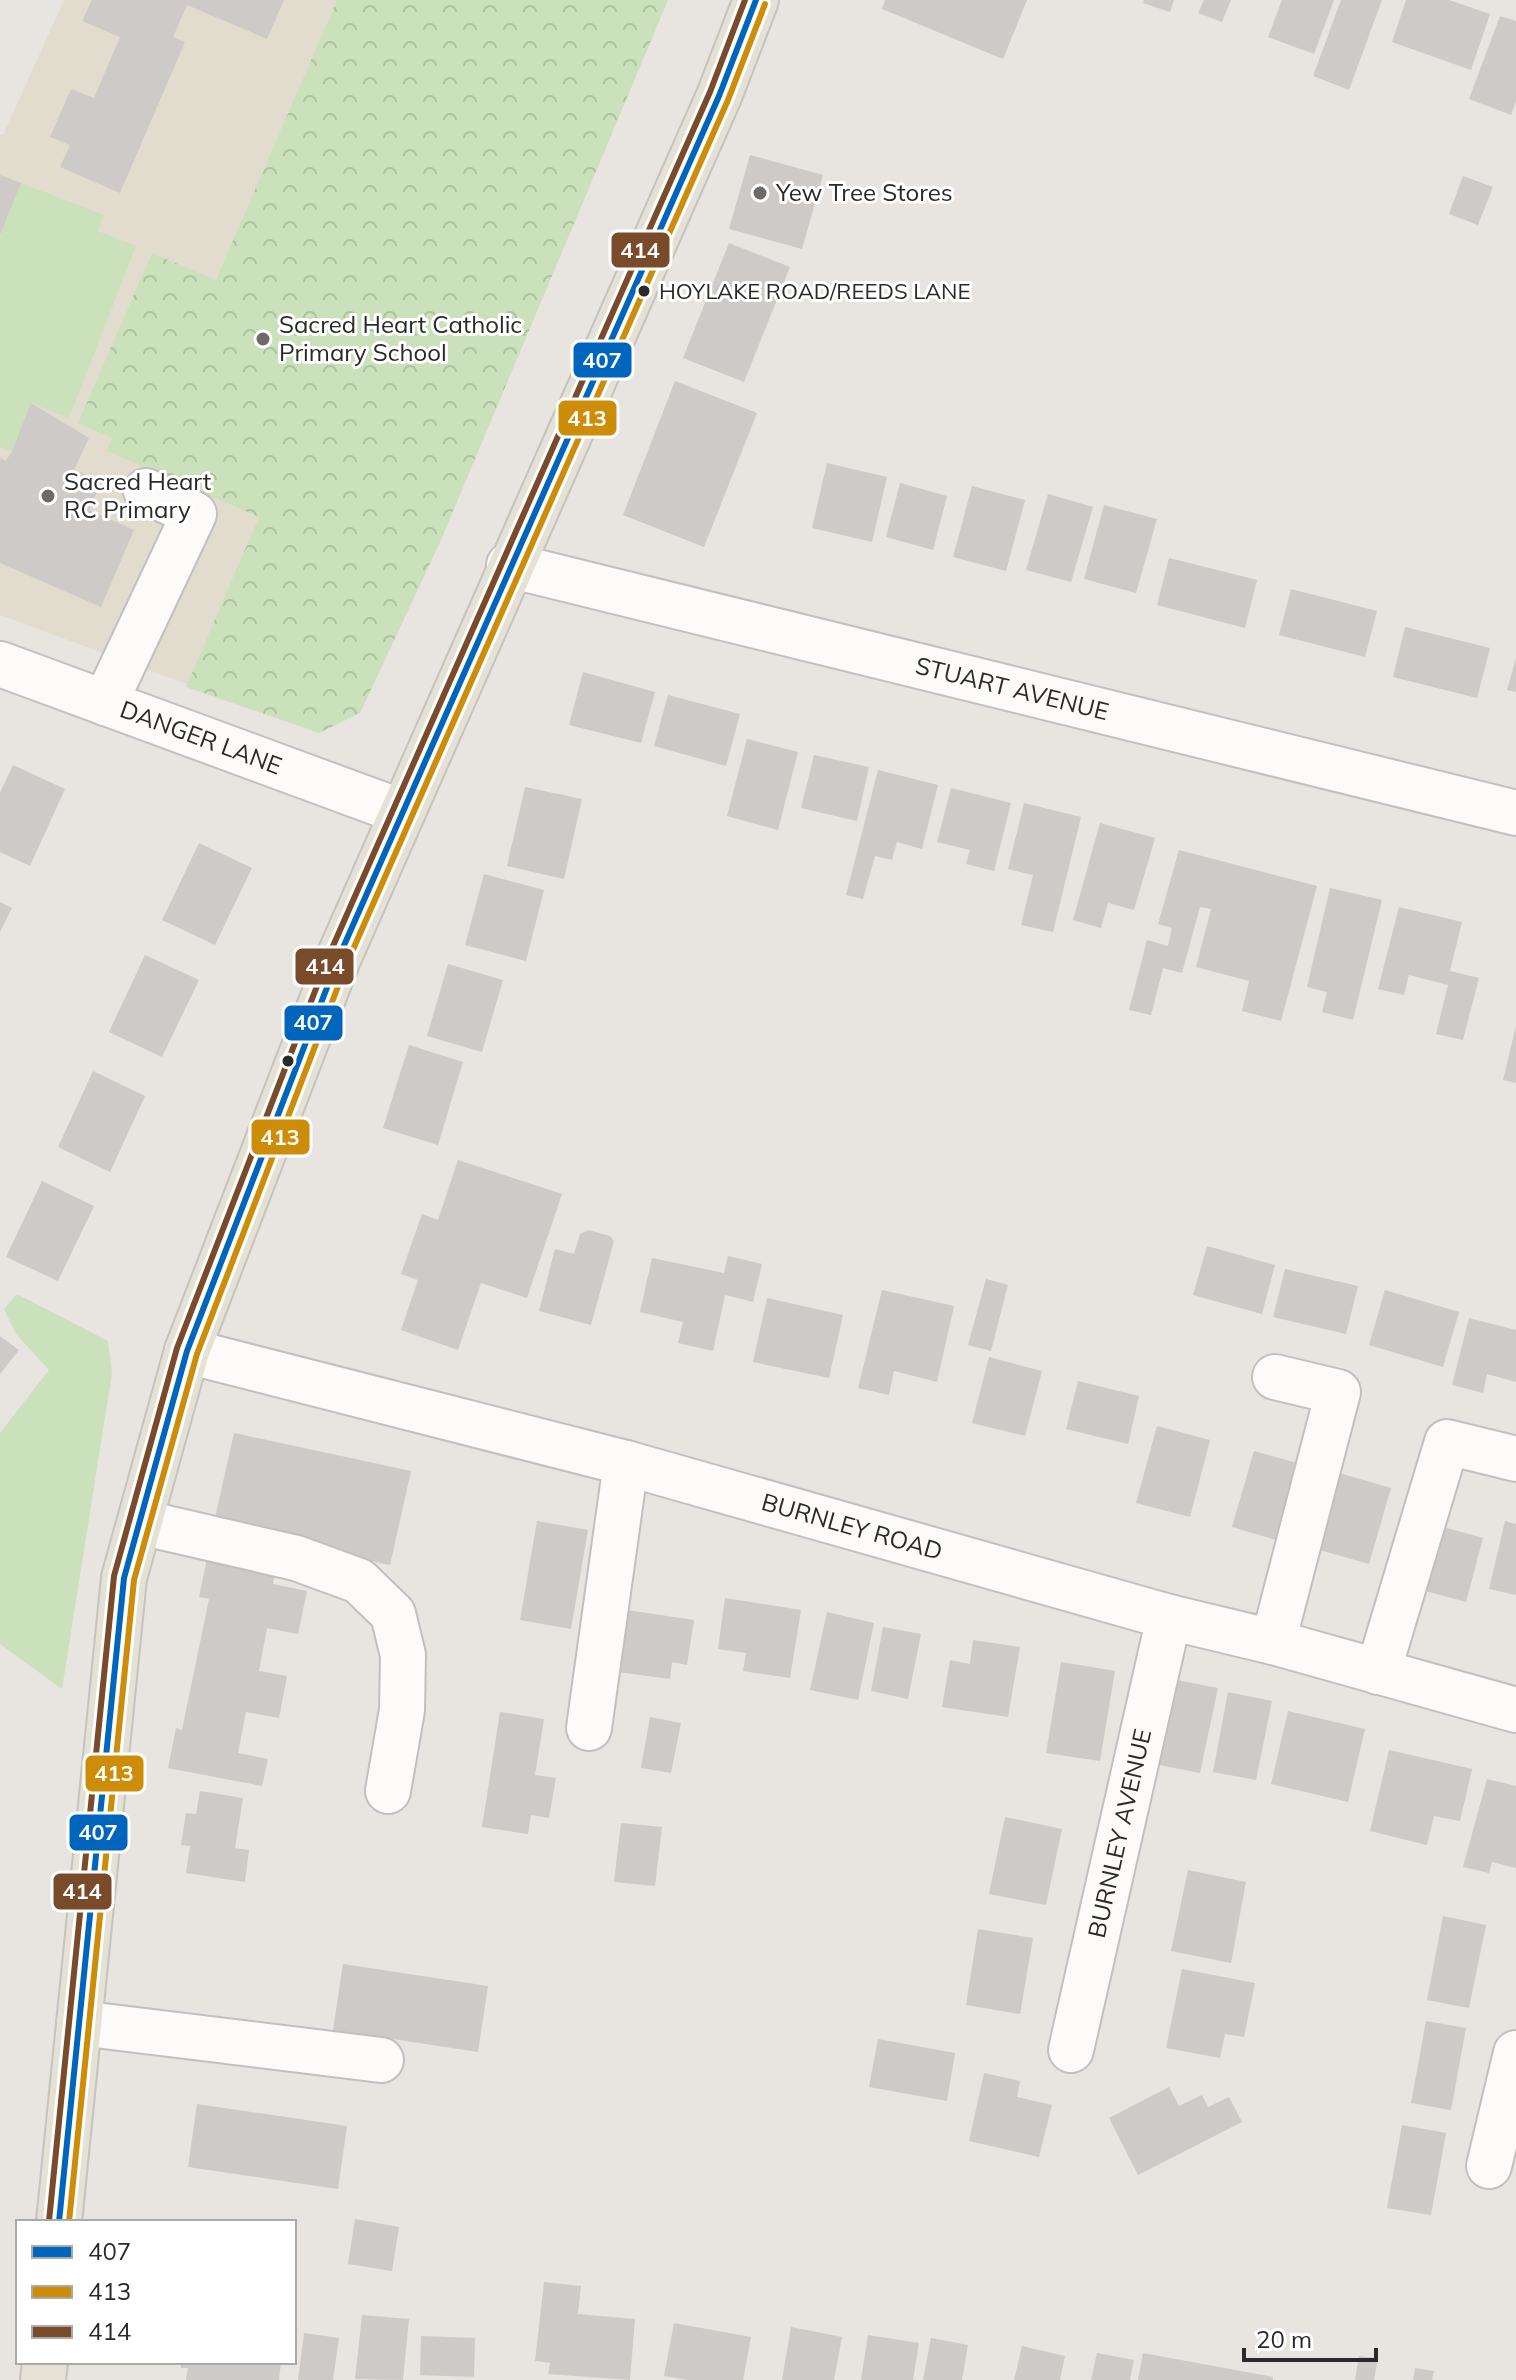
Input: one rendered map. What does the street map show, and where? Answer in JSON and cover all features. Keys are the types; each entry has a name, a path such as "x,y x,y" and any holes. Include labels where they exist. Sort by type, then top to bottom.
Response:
{"main road":[{"path":"59,2220 124,1578 187,1351 338,959 509,565 719,96 756,0"}],"street":[{"path":"105,703 194,514 146,491"},
{"name":"STUART AVENUE","path":"509,565 1516,813"},
{"name":"DANGER LANE","path":"0,664 402,812"},
{"name":"BURNLEY ROAD","path":"187,1351 626,1463 1169,1617 1273,1642 1516,1710"},
{"path":"1273,1642 1338,1392 1275,1377"},
{"path":"1378,1672 1447,1442 1516,1459"},
{"path":"589,1728 626,1463"},
{"path":"140,1522 296,1558 359,1581 393,1614 403,1655 402,1710 388,1791"},
{"name":"BURNLEY AVENUE","path":"1071,2050 1169,1617"},
{"path":"79,2023 381,2060"},
{"path":"1489,2166 1516,2053"}],"shaded area":[{"name":"Sacred Heart Catholic Primary School","path":"64,0 668,0 440,542 360,713 319,733 0,615 0,135 3,135"}],"green space":[{"name":"Sacred Heart Catholic Primary School","path":"337,0 668,0 440,542 360,713 319,733 186,687 259,517 107,451 112,438 78,423 152,253 216,280"},
{"path":"21,183 104,215 98,231 136,246 69,418 31,403 12,451 0,447 0,236"},
{"path":"17,1294 108,1341 112,1373 62,1689 0,1644 0,1433 49,1370 16,1334 4,1309"}],"building":[{"path":"92,0 284,0 267,39 187,5 173,37 185,42 120,193 60,167 70,145 50,137 71,89 94,98 120,37 82,21"},
{"path":"885,0 1027,0 1003,59 882,9"},
{"path":"1144,0 1174,0 1170,12 1143,3"},
{"path":"1204,0 1231,0 1222,22 1198,13"},
{"path":"1282,0 1334,0 1314,54 1268,37"},
{"path":"1341,0 1382,0 1349,90 1313,76"},
{"path":"1406,0 1449,0 1490,14 1471,70 1392,42"},
{"path":"1500,16 1516,21 1516,101 1511,115 1469,99"},
{"path":"750,155 823,175 802,249 729,229"},
{"path":"0,175 21,183 0,235"},
{"path":"1463,176 1493,187 1478,225 1449,214"},
{"path":"729,243 790,267 744,382 683,358"},
{"path":"675,381 757,413 704,547 623,515"},
{"name":"Sacred Heart RC Primary","path":"31,403 89,438 74,470 102,481 89,510 134,530 101,607 0,563 0,458 6,461 12,451"},
{"path":"827,463 887,477 872,542 812,528"},
{"path":"900,483 947,496 933,550 886,537"},
{"path":"972,486 1025,500 1006,571 953,557"},
{"path":"1048,494 1093,507 1071,582 1026,570"},
{"path":"1104,505 1157,519 1136,593 1084,579"},
{"path":"1169,558 1257,580 1245,628 1157,605"},
{"path":"1291,589 1377,611 1365,657 1279,635"},
{"path":"1405,627 1490,648 1477,698 1393,677"},
{"path":"1516,658 1516,692 1507,690"},
{"path":"583,672 655,692 641,743 569,725"},
{"path":"668,695 740,714 726,766 654,746"},
{"path":"747,739 798,752 778,830 727,816"},
{"path":"814,755 869,767 857,821 801,808"},
{"path":"13,765 65,789 30,866 0,852 0,793"},
{"path":"878,770 938,785 922,849 897,842 892,860 875,856 863,899 846,895"},
{"path":"525,787 582,799 564,879 507,866"},
{"path":"951,788 1011,803 994,871 966,864 970,850 937,842"},
{"path":"1024,803 1081,817 1053,932 1021,925 1033,875 1008,869"},
{"path":"1100,823 1155,838 1134,910 1108,903 1101,928 1073,920"},
{"path":"199,843 252,868 215,945 162,920"},
{"path":"1179,850 1317,886 1281,1021 1242,1011 1249,981 1196,967 1211,909 1200,907 1182,973 1163,968 1151,1015 1129,1010 1147,940 1168,946 1172,928 1158,924"},
{"path":"484,874 544,890 526,961 465,945"},
{"path":"1330,888 1382,900 1353,1020 1322,1012 1327,992 1307,987"},
{"path":"0,902 12,908 0,932"},
{"path":"1399,907 1462,922 1450,971 1479,978 1463,1040 1436,1034 1448,985 1409,975 1404,995 1378,989"},
{"path":"145,955 199,980 162,1057 109,1032"},
{"path":"448,964 503,980 482,1052 427,1036"},
{"path":"1516,1026 1516,1083 1503,1080"},
{"path":"409,1045 463,1062 438,1145 383,1128"},
{"path":"93,1071 145,1096 110,1172 58,1147"},
{"path":"458,1160 562,1194 527,1298 481,1283 458,1350 401,1330 418,1280 401,1274 422,1214 438,1220"},
{"path":"42,1181 94,1206 58,1281 6,1257"},
{"path":"588,1230 610,1236 614,1241 591,1325 539,1311 555,1249 574,1254 580,1234"},
{"path":"1207,1246 1275,1265 1262,1314 1193,1295"},
{"path":"728,1256 762,1264 753,1302 725,1295 713,1351 678,1343 683,1322 640,1312 652,1258 724,1273"},
{"path":"1285,1269 1358,1286 1346,1334 1273,1317"},
{"path":"986,1279 1008,1285 991,1351 968,1345"},
{"path":"882,1290 954,1306 937,1382 894,1371 889,1395 858,1388"},
{"path":"1385,1290 1459,1312 1443,1367 1369,1345"},
{"path":"767,1298 843,1315 829,1378 753,1362"},
{"path":"1469,1318 1516,1330 1516,1382 1487,1374 1483,1393 1452,1385"},
{"path":"0,1336 19,1350 0,1374"},
{"path":"989,1357 1042,1371 1025,1436 972,1423"},
{"path":"1078,1381 1139,1396 1128,1444 1066,1429"},
{"path":"1157,1426 1210,1440 1190,1517 1136,1503"},
{"path":"234,1433 411,1471 390,1565 213,1527"},
{"path":"1254,1451 1305,1465 1283,1542 1232,1527"},
{"path":"1339,1473 1391,1488 1369,1564 1316,1549"},
{"path":"537,1521 588,1530 571,1629 520,1620"},
{"path":"1505,1521 1516,1524 1516,1595 1489,1589"},
{"path":"1440,1526 1483,1538 1466,1602 1422,1590"},
{"path":"208,1554 276,1568 273,1584 307,1591 298,1634 267,1628 259,1671 287,1676 279,1718 246,1712 238,1753 268,1759 262,1786 168,1768 176,1728 182,1730 209,1599 199,1597"},
{"path":"725,1598 801,1610 790,1678 743,1671 746,1653 718,1649"},
{"path":"627,1610 694,1620 687,1665 672,1662 670,1679 618,1672"},
{"path":"827,1612 874,1623 858,1700 810,1690"},
{"path":"883,1627 921,1634 908,1699 871,1691"},
{"path":"973,1640 1020,1647 1008,1717 942,1707 950,1660 970,1664"},
{"path":"1061,1662 1115,1671 1100,1761 1046,1753"},
{"path":"1172,1679 1218,1688 1200,1773 1154,1764"},
{"path":"1228,1692 1272,1701 1256,1780 1213,1772"},
{"path":"1288,1711 1365,1729 1348,1802 1271,1784"},
{"path":"500,1712 544,1719 535,1775 556,1778 549,1818 531,1815 528,1834 482,1827"},
{"path":"650,1717 681,1723 671,1773 641,1768"},
{"path":"1389,1750 1472,1769 1460,1821 1434,1816 1427,1845 1370,1831"},
{"path":"1487,1779 1516,1786 1516,1868 1492,1862 1489,1873 1463,1867"},
{"path":"200,1791 243,1798 235,1848 249,1850 245,1882 186,1873 190,1846 181,1845 186,1813 196,1814"},
{"path":"1005,1817 1062,1829 1046,1905 989,1894"},
{"path":"621,1823 662,1827 655,1886 614,1882"},
{"path":"1188,1870 1246,1882 1231,1963 1171,1951"},
{"path":"1443,1916 1486,1925 1469,2008 1427,2000"},
{"path":"978,1929 1033,1938 1020,2014 966,2005"},
{"path":"343,1964 488,1986 478,2052 333,2030"},
{"path":"1182,1969 1255,1983 1244,2037 1225,2034 1220,2058 1166,2048"},
{"path":"1426,2021 1466,2028 1451,2110 1411,2103"},
{"path":"878,2039 955,2053 947,2101 869,2087"},
{"path":"984,2073 1020,2081 1017,2097 1052,2105 1039,2157 969,2141"},
{"path":"1169,2087 1179,2106 1202,2095 1208,2107 1229,2097 1242,2122 1138,2175 1109,2118"},
{"path":"197,2104 347,2126 338,2189 188,2167"},
{"path":"1402,2125 1446,2133 1431,2215 1387,2208"},
{"path":"355,2219 399,2227 392,2271 348,2264"},
{"path":"544,2282 581,2286 578,2314 635,2319 630,2380 548,2374 550,2363 535,2361"},
{"path":"362,2315 409,2319 403,2380 355,2379"},
{"path":"674,2323 751,2337 743,2380 688,2380 664,2376"},
{"path":"791,2327 842,2337 834,2380 782,2380"},
{"path":"304,2333 339,2338 333,2380 298,2380"},
{"path":"868,2335 919,2343 913,2380 861,2380"},
{"path":"421,2336 475,2338 474,2377 420,2375"},
{"path":"931,2338 968,2345 962,2380 923,2380"},
{"path":"1022,2346 1065,2356 1060,2380 1014,2380"},
{"path":"1097,2353 1134,2360 1130,2380 1091,2380"},
{"path":"1143,2353 1273,2377 1273,2380 1138,2380"},
{"path":"1359,2356 1378,2358 1374,2380 1355,2380"},
{"path":"181,2364 281,2364 279,2380 186,2380 188,2368 181,2368"},
{"path":"1415,2368 1434,2371 1432,2380 1413,2380"}],"transit line":[{"name":"414","path":"49,2220 114,1576 177,1348 329,955 710,92 745,0"},
{"name":"407","path":"59,2220 124,1578 187,1351 338,959 719,96 756,0"},
{"name":"413","path":"69,2220 134,1580 197,1354 347,963 728,100 765,4"}],"place":[{"name":"Yew Tree Stores","path":"760,193"},
{"name":"HOYLAKE ROAD/REEDS LANE","path":"644,291"},
{"name":"Sacred Heart Catholic Primary School","path":"263,339"},
{"name":"Sacred Heart RC Primary","path":"48,496"}]}
